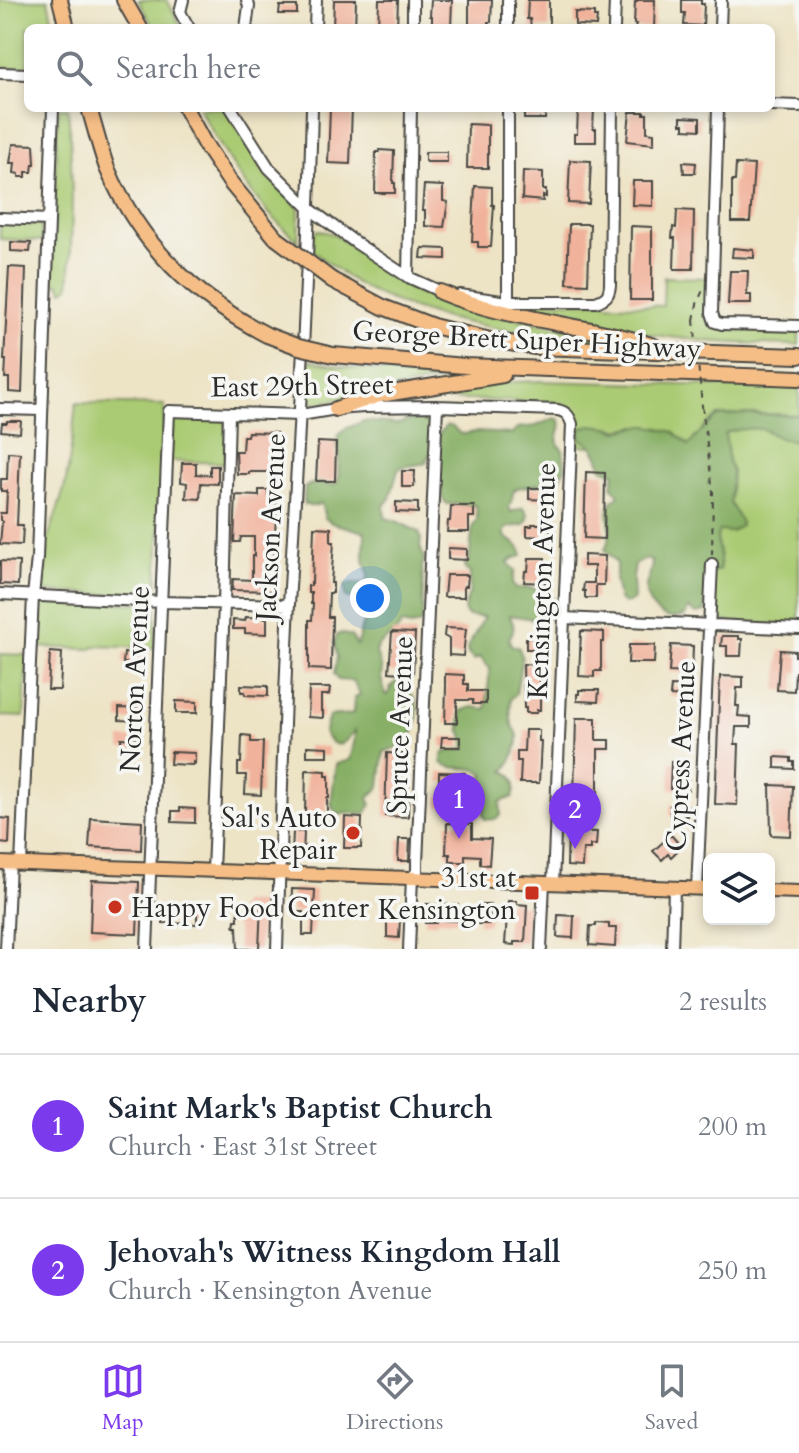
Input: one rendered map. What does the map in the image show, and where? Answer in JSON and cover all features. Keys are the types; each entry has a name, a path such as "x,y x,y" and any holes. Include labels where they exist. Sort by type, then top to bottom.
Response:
{"highway":[{"path":"60,0 66,24"},
{"path":"124,0 138,24"},
{"name":"George Brett Super Highway","path":"90,112 107,167 136,223 181,277 238,320 267,335 333,355 465,366 799,378"},
{"name":"George Brett Super Highway","path":"187,112 230,182 276,238 332,280 383,307 433,326 535,347 799,356"},
{"path":"440,292 468,304 624,336 669,352"},
{"path":"336,409 379,395 545,369"}],"main road":[{"path":"10,864 703,889"},
{"path":"775,891 799,892"}],"street":[{"path":"183,0 180,12 187,24"},
{"path":"247,0 247,24"},
{"path":"315,24 316,0"},
{"path":"413,0 413,24"},
{"path":"508,0 508,24"},
{"path":"614,24 615,0"},
{"path":"720,24 721,0"},
{"path":"0,73 24,74"},
{"path":"775,105 799,106"},
{"path":"6,949 4,922 37,558 53,112"},
{"path":"234,112 269,168 310,209 356,243 408,277 440,292 508,302 596,302 606,298 609,293 612,112"},
{"name":"Jackson Avenue","path":"277,949 312,112"},
{"path":"408,277 411,112"},
{"path":"508,112 508,302"},
{"path":"718,112 711,296 715,322 799,326"},
{"path":"0,218 49,220"},
{"name":"East 29th Street","path":"169,411 301,415 336,409 437,406"},
{"name":"Kensington Avenue","path":"437,406 558,410 565,412 572,424 564,618 541,949"},
{"name":"Spruce Avenue","path":"409,949 412,877 417,872 437,406"},
{"path":"0,409 42,410"},
{"name":"Norton Avenue","path":"147,949 169,411"},
{"path":"213,871 229,413"},
{"name":"Cypress Avenue","path":"704,853 712,564"},
{"path":"0,594 289,605"},
{"path":"564,618 799,629"},
{"name":"Cypress Avenue","path":"672,949 674,888"}],"path":[{"path":"703,290 694,320 713,492 712,564"}],"green space":[{"path":"0,0 48,0 53,24 24,24 24,69 0,67"},
{"path":"138,0 167,0 180,24 152,24"},
{"path":"58,112 68,112 72,175 69,287 63,291 59,283 52,287"},
{"path":"201,112 228,112 265,171 299,208 298,241 254,196"},
{"path":"0,222 41,224 42,241 0,239"},
{"path":"318,230 333,234 430,294 466,308 617,340 487,327 393,301 356,283 313,251 313,234"},
{"path":"664,277 708,278 706,319 711,325 729,329 799,331 799,345 718,342 620,330 476,300 663,306"},
{"path":"309,360 374,370 484,375 315,404 307,397"},
{"path":"540,381 799,388 799,415 718,416 689,445 667,430 640,426 608,427 588,441 591,446 575,446 574,415 559,404 440,399 431,403 367,404 486,383"},
{"path":"76,403 165,405 157,592 152,596 44,592 39,589 44,550 67,475"},
{"path":"178,415 219,416 226,423 225,463 170,461 172,422"},
{"path":"799,415 799,442 758,429 726,433 728,461 732,470 730,503 741,525 732,532 719,531 720,565 719,570 710,573 705,612 697,614 688,609 685,616 672,618 657,612 649,602 646,591 652,561 645,559 635,564 634,599 629,603 619,600 615,580 616,562 605,550 610,534 609,508 619,495 612,486 615,473 602,468 595,451 582,440 579,432 591,425 618,431 648,426 674,432 689,445 718,416"},
{"path":"423,417 431,419 438,435 446,426 464,434 512,434 518,428 536,426 555,418 560,420 557,438 563,450 565,467 559,481 517,488 509,507 511,512 523,508 528,519 524,525 505,530 505,536 522,553 522,556 508,562 515,571 512,584 517,589 536,590 554,599 554,602 548,618 540,620 509,615 514,627 509,639 511,645 519,648 522,656 516,694 510,704 511,721 518,740 512,760 504,771 513,778 515,788 513,797 500,802 501,814 494,819 485,819 484,807 478,803 484,773 442,763 445,752 465,749 460,730 461,711 472,707 486,709 490,668 480,657 474,660 467,649 484,617 467,616 464,610 470,590 470,573 465,569 465,564 469,560 473,526 477,520 476,505 448,504 444,501 439,481 438,452 428,456 426,463 398,470 390,498 384,506 385,518 419,532 424,557 422,620 411,626 401,624 378,646 376,653 382,669 385,694 388,695 395,682 401,681 414,697 417,712 415,729 405,744 384,752 380,786 369,798 371,805 365,814 340,815 331,804 336,764 350,760 355,730 337,745 324,733 329,717 353,713 354,699 360,694 353,681 338,680 334,674 337,657 334,642 341,633 351,636 357,645 363,623 375,610 371,603 345,597 345,585 366,583 368,579 364,559 365,532 332,523 325,518 321,503 313,506 304,504 305,487 315,483 334,485 338,481 337,441 345,429 364,421 397,424"},
{"path":"707,425 799,427 799,626 718,621 713,618"},
{"path":"38,600 154,604 155,648 36,647"},
{"path":"0,654 27,655 24,717 0,716"}],"building":[{"path":"334,0 356,0 355,24 333,24"},
{"path":"379,0 398,0 397,24 378,24"},
{"path":"431,0 452,0 451,24 432,24"},
{"path":"469,0 492,0 491,22 469,24"},
{"path":"528,0 549,0 549,24 531,24 530,19 527,19"},
{"path":"655,0 654,24 634,24 637,2"},
{"path":"682,0 701,0 704,4 703,24 684,24 685,13 682,13"},
{"path":"280,6 297,6 297,14 279,14"},
{"path":"575,12 594,13 597,17 596,24 575,24"},
{"path":"330,112 352,112 350,164 328,163"},
{"path":"524,112 546,112 545,119 524,119"},
{"path":"578,112 594,112 596,142 574,142 574,134 577,134"},
{"path":"630,112 647,114 647,132 654,133 654,144 627,141"},
{"path":"681,117 700,118 700,130 684,129"},
{"path":"468,124 488,125 488,168 467,168"},
{"path":"13,144 34,145 35,164 32,172 26,172 26,177 14,173 15,163 10,163"},
{"path":"394,151 395,193 375,193 376,152"},
{"path":"427,152 447,152 447,162 427,162"},
{"path":"570,160 591,161 589,204 568,203"},
{"path":"683,162 696,163 695,173 684,173"},
{"path":"736,164 754,165 750,222 732,222 732,181 735,181"},
{"path":"523,171 543,172 546,197 543,196 543,201 522,199"},
{"path":"633,181 653,181 653,206 632,205"},
{"path":"424,185 443,186 443,201 448,202 444,227 425,226 425,211 422,211"},
{"path":"475,186 492,187 491,247 478,247 478,242 472,242"},
{"path":"677,210 694,211 693,269 674,269 675,238 672,238"},
{"path":"569,224 590,224 588,284 567,283"},
{"path":"631,226 652,227 652,300 630,300"},
{"path":"11,242 31,243 30,252 11,251"},
{"path":"422,248 446,249 446,259 421,258"},
{"path":"733,248 754,250 754,258 732,257"},
{"path":"9,267 26,268 22,393 9,392 9,378 5,378"},
{"path":"730,271 748,271 747,295 751,295 751,304 728,304"},
{"path":"21,421 20,433 1,431 2,423"},
{"path":"248,432 277,433 277,472 237,474 236,451 242,451 243,436 247,436"},
{"path":"318,442 336,443 335,481 316,481"},
{"path":"8,452 20,453 17,525 23,525 22,545 0,544 0,513 6,513 7,491 1,491 1,479 7,479"},
{"path":"182,463 196,463 196,474 210,475 210,466 218,466 218,484 201,483 200,499 186,498 187,483 181,482"},
{"path":"402,471 415,471 414,487 402,487"},
{"path":"586,472 605,473 604,539 584,538"},
{"path":"529,488 547,488 547,500 529,499"},
{"path":"259,490 268,490 268,495 277,496 272,591 232,590 233,579 252,580 254,556 254,537 241,537 240,542 234,542 236,495 259,496"},
{"path":"396,502 418,503 418,513 396,512"},
{"path":"451,506 474,506 474,517 469,517 469,532 447,532"},
{"path":"527,526 550,527 550,539 527,536"},
{"path":"314,527 331,528 331,542 334,542 333,593 329,593 328,617 332,617 331,670 309,669 309,620 312,620 313,604 308,586 312,583"},
{"path":"448,548 467,549 467,560 448,559"},
{"path":"584,555 605,556 604,585 596,585 596,598 585,598 583,591 584,583 594,583 594,566 584,566"},
{"path":"529,558 545,558 545,583 524,582"},
{"path":"0,561 19,562 18,585 0,584"},
{"path":"446,575 468,575 464,597 444,597"},
{"path":"246,617 267,618 267,634 233,629 233,620 245,621"},
{"path":"445,628 466,629 463,656 449,655"},
{"path":"581,631 604,632 601,671 594,671 594,677 579,676"},
{"path":"392,632 415,633 413,674 389,672"},
{"path":"722,636 739,636 742,639 741,656 727,656 727,646 721,646"},
{"path":"526,638 542,638 542,649 526,649"},
{"path":"629,645 655,645 654,663 628,663"},
{"path":"671,645 693,646 692,673 669,672"},
{"path":"780,650 795,651 795,656 799,656 794,691 777,690"},
{"path":"50,652 62,653 60,690 48,690"},
{"path":"124,653 144,654 144,664 123,663"},
{"path":"523,664 540,665 540,710 537,713 526,713 524,708"},
{"path":"445,674 464,675 468,691 486,691 486,704 457,700 457,723 445,723"},
{"path":"720,676 743,677 743,688 737,688 738,716 751,717 751,727 736,727 735,744 739,744 737,805 715,804"},
{"path":"241,685 268,686 268,696 245,695 241,692"},
{"path":"671,686 690,687 689,697 670,696"},
{"path":"309,688 330,688 329,695 321,695 323,718 308,717"},
{"path":"579,690 599,690 598,702 577,701"},
{"path":"176,701 197,702 197,713 176,713"},
{"path":"119,708 141,709 141,721 119,720"},
{"path":"576,718 596,718 596,740 610,740 610,749 598,749 598,803 576,802 574,798"},
{"path":"525,730 539,730 539,783 520,783 521,761 517,761 517,751 524,751"},
{"path":"242,735 251,736 251,742 263,742 261,795 245,794 246,775 238,775"},
{"path":"442,737 460,737 460,747 441,747"},
{"path":"121,738 140,739 139,747 135,747 135,752 121,748"},
{"path":"307,746 328,747 328,756 307,756"},
{"path":"171,752 195,753 195,763 170,764"},
{"path":"387,753 407,754 408,817 385,816"},
{"path":"775,757 791,758 794,769 775,768"},
{"path":"671,762 683,763 682,780 688,780 688,790 670,789"},
{"path":"306,770 326,771 326,776 329,776 327,813 305,813"},
{"path":"439,772 465,773 465,782 452,786 452,782 439,782"},
{"path":"770,785 793,786 791,836 771,835"},
{"path":"438,796 458,797 457,807 438,806"},
{"path":"670,805 688,806 687,816 670,815"},
{"path":"180,808 195,809 195,823 172,822 172,811 180,811"},
{"name":"Sal's Auto Repair","path":"345,817 362,818 361,848 344,848"},
{"path":"0,818 10,819 9,844 0,843"},
{"path":"91,818 142,821 141,850 89,847"},
{"path":"447,823 472,824 472,838 491,839 489,865 480,864 480,856 465,855 465,862 450,862 450,854 446,854"},
{"path":"293,831 304,832 303,856 292,856"},
{"path":"568,831 597,832 596,845 583,849 582,867 567,866"},
{"path":"671,835 679,844 675,848 677,851 662,860 653,851"},
{"path":"399,839 410,839 409,861 398,861"},
{"name":"Happy Food Center","path":"92,880 139,882 137,934 90,932"},
{"path":"292,889 315,890 313,935 303,935 303,912 291,912"},
{"path":"508,901 527,905 525,942 514,942 514,945 505,944"},
{"path":"241,902 261,903 259,949 238,949 237,927 234,927"},
{"path":"426,904 458,905 457,921 425,923"},
{"path":"479,905 490,905 489,924 478,924"},
{"path":"163,911 197,912 197,924 163,923"},
{"path":"558,915 574,916 573,938 557,937"},
{"path":"387,917 400,918 399,938 387,937"},
{"path":"596,923 616,928 615,947 589,945 590,926 596,926"}],"place":[{"name":"Sal's Auto Repair","path":"353,833"},
{"name":"Saint Mark's Baptist Church","path":"459,839"},
{"name":"Jehovah's Witness Kingdom Hall","path":"575,849"},
{"name":"31st at Kensington","path":"532,893"},
{"name":"Happy Food Center","path":"115,907"}]}
